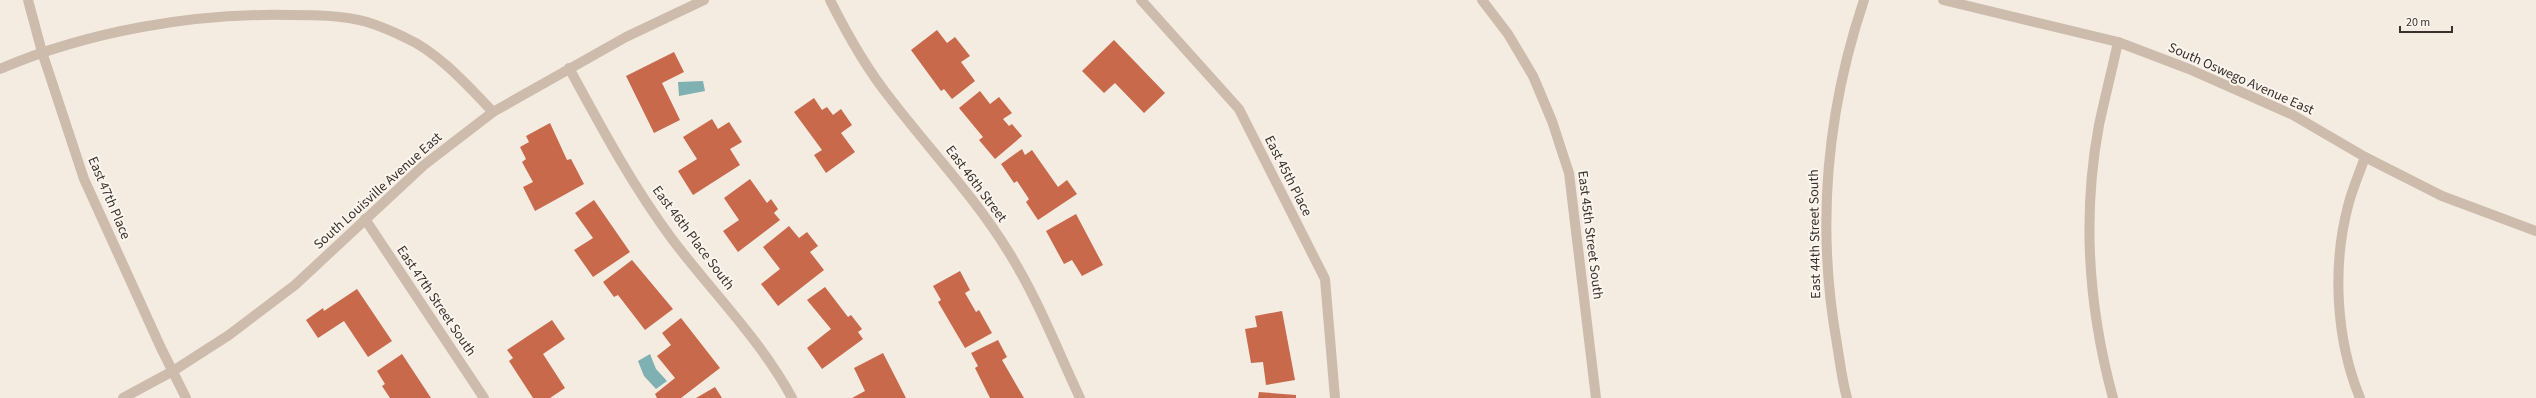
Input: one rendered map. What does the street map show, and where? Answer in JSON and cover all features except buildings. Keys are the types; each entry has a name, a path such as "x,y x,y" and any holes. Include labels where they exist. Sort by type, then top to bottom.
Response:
{"street":[{"name":"East 47th Place","path":"28,0 42,52 84,179 186,398"},
{"name":"South Louisville Avenue East","path":"123,398 173,371 229,335 294,285 424,165 493,112 626,37 704,0"},
{"name":"East 46th Street","path":"830,0 863,59 889,97 965,191 1008,252 1046,321 1080,398"},
{"name":"East 45th Place","path":"1141,0 1239,109 1325,279 1335,398"},
{"name":"East 45th Street South","path":"1482,0 1508,34 1533,76 1552,121 1569,173 1596,398"},
{"name":"East 44th Street South","path":"1847,398 1831,308 1826,241 1827,171 1847,50 1864,0"},
{"name":"South Oswego Avenue East","path":"1943,0 2118,42 2189,69 2293,115 2365,157 2442,196 2536,231"},
{"path":"0,69 42,52 110,34 194,19 262,14 315,15 366,22 408,38 455,71 493,112"},
{"path":"2113,398 2104,362 2094,303 2090,251 2091,198 2099,126 2118,42"},
{"name":"East 46th Place South","path":"569,68 620,163 672,239 760,347 792,398"},
{"path":"2360,398 2345,349 2340,304 2340,252 2348,206 2365,157"},
{"name":"East 47th Street South","path":"365,219 484,398"}],"water":[{"path":"703,81 705,91 679,96 678,82"},
{"path":"650,354 656,369 667,381 656,389 644,376 638,361"}]}
